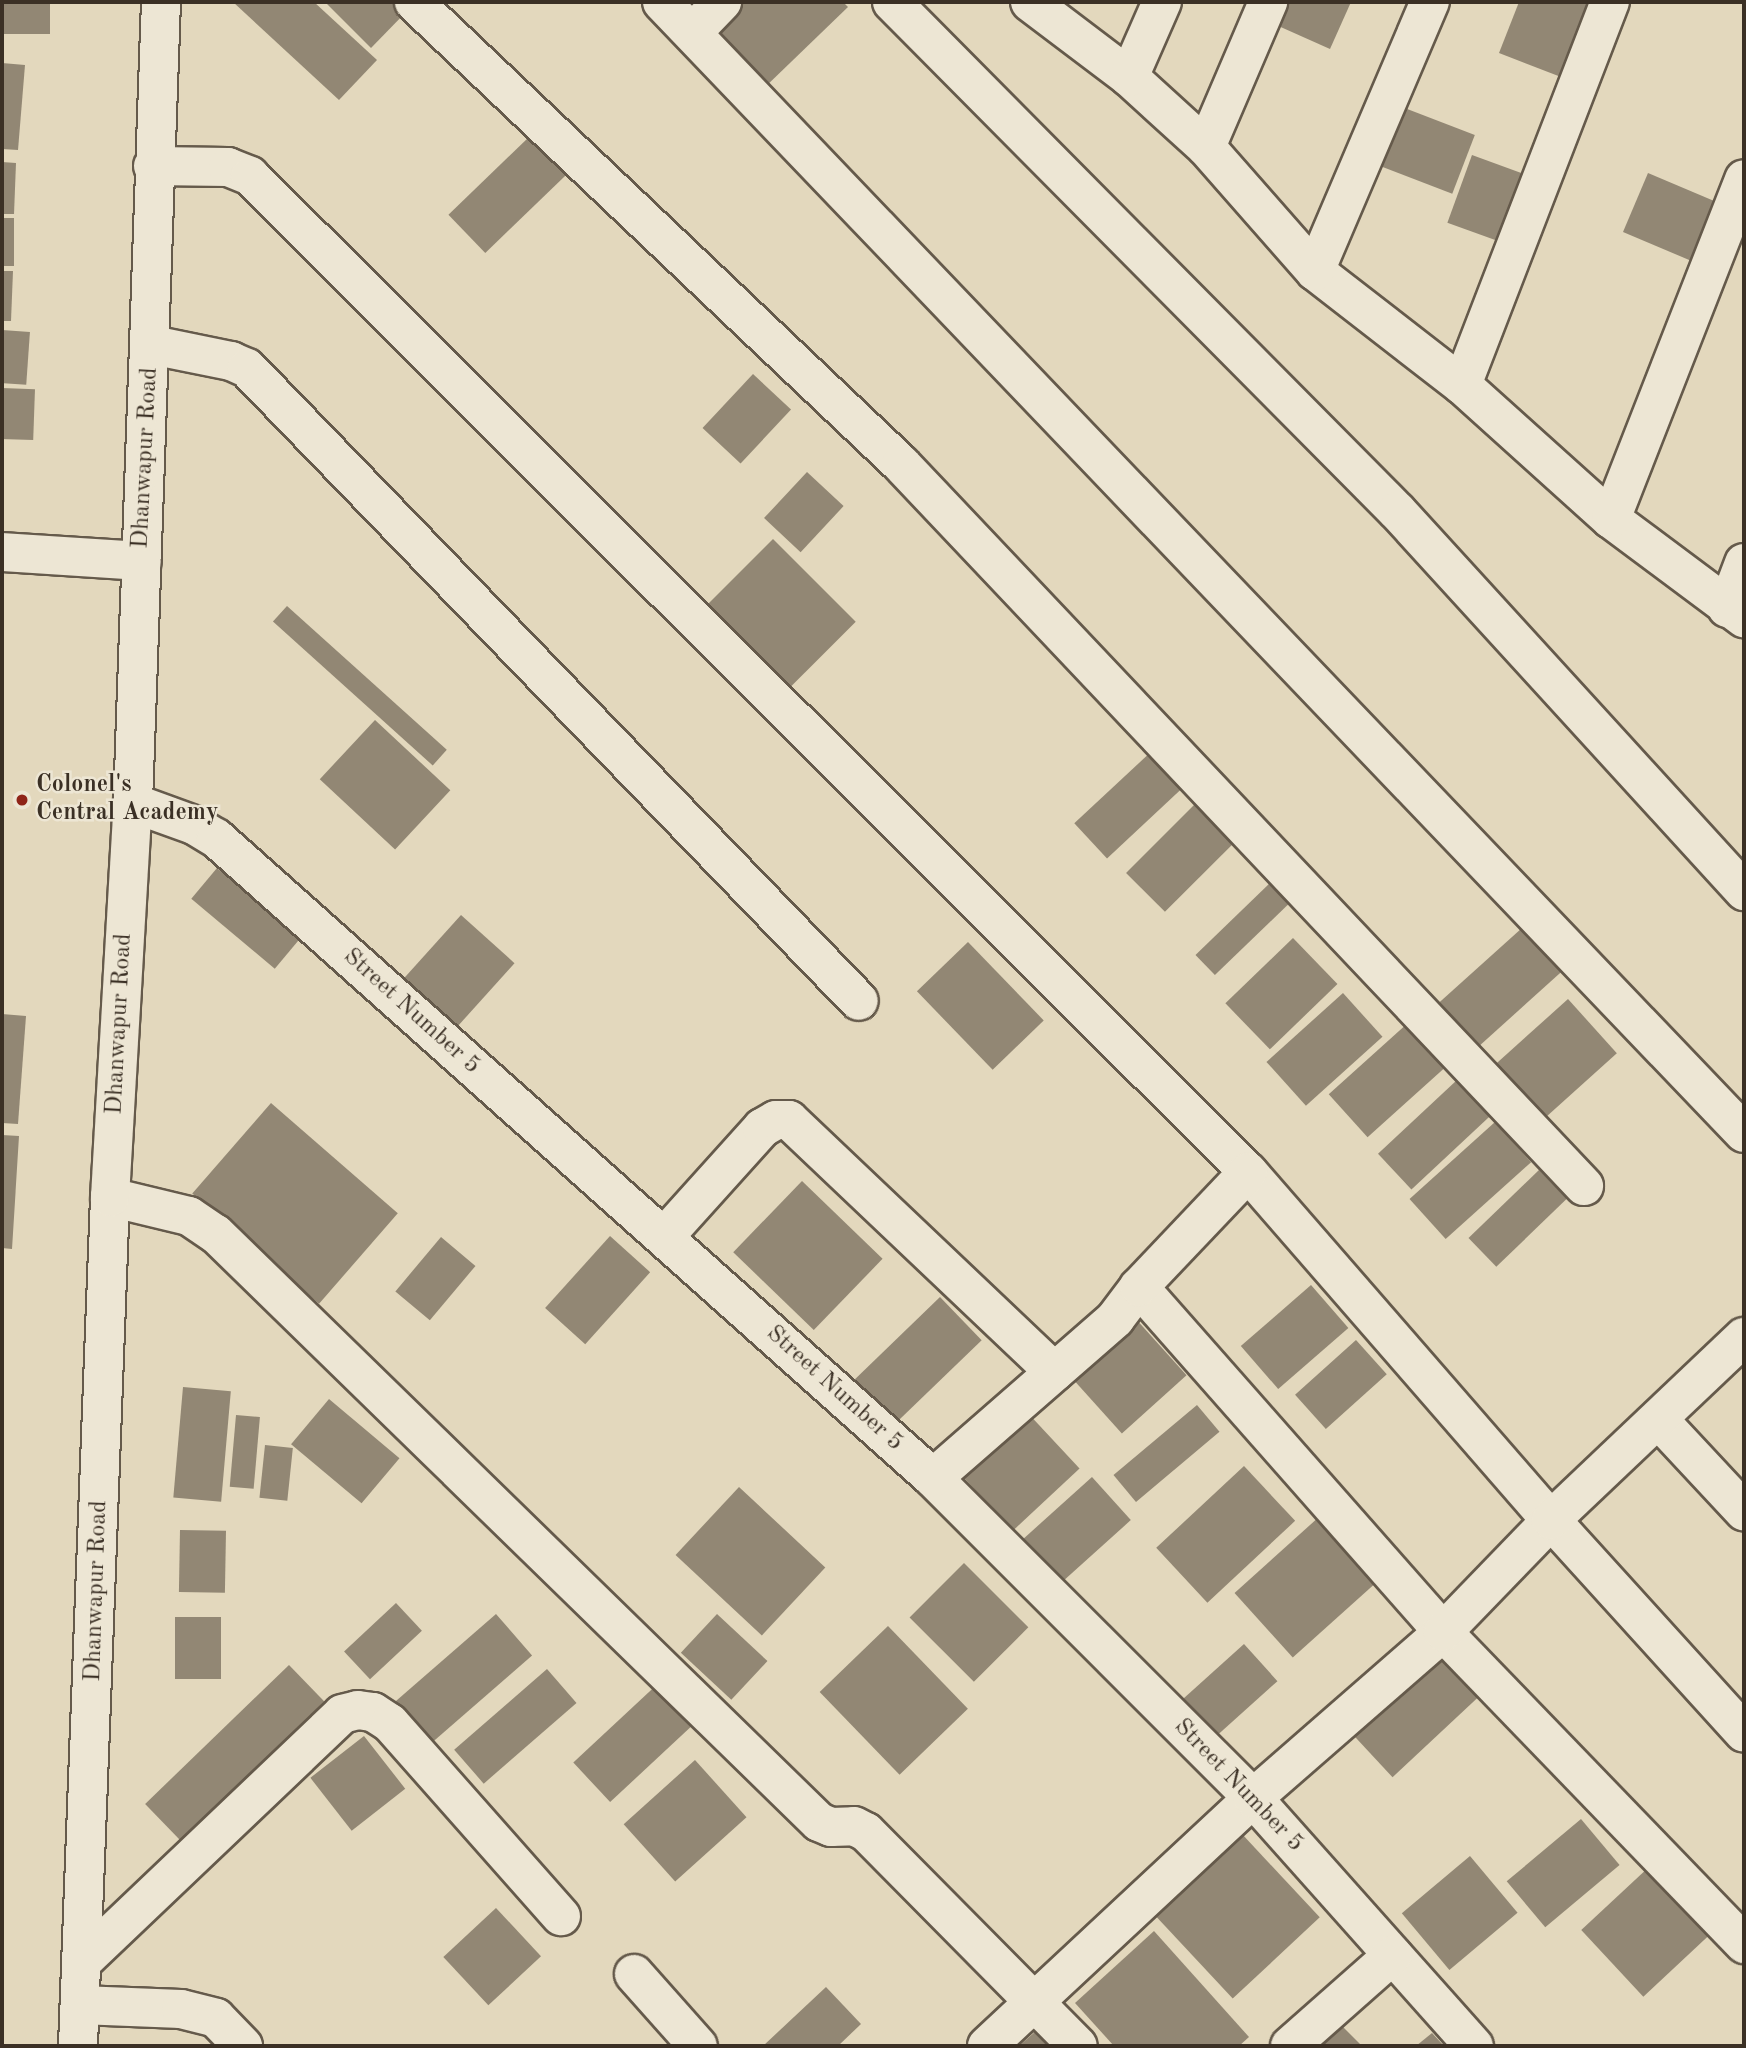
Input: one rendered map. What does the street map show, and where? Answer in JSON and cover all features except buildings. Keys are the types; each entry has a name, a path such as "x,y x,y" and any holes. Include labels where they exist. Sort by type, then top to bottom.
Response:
{"street":[{"name":"Dhanwapur Road","path":"78,2046 84,1960 110,1197 133,803 152,345 153,166 161,2"},
{"path":"414,2 901,464 1584,1186"},
{"path":"662,2 1744,1133"},
{"path":"693,32 722,2"},
{"path":"892,2 1397,510 1744,891"},
{"path":"1030,2 1129,77 1206,147 1315,271 1462,385 1611,519 1735,613 1744,563"},
{"path":"1129,77 1161,2"},
{"path":"1206,147 1268,2"},
{"path":"1315,271 1430,2"},
{"path":"1462,385 1610,2"},
{"path":"153,166 228,167 250,176 1248,1172 1551,1520 1744,1733"},
{"path":"1611,519 1744,178"},
{"path":"152,345 231,361 247,368 859,1001"},
{"path":"2,552 142,561"},
{"name":"Street Number 5","path":"133,803 216,838 933,1478 1253,1798 1474,2046"},
{"path":"664,1237 762,1128 776,1120 789,1120 1055,1372"},
{"path":"933,1478 1115,1319 1139,1287 1248,1172"},
{"path":"110,1197 189,1216 216,1234 819,1822 831,1827 854,1826 866,1832 1078,2046"},
{"path":"1139,1287 1443,1632 1744,1944"},
{"path":"987,2046 1253,1798 1443,1632 1551,1520 1659,1420 1739,1354"},
{"path":"1659,1420 1744,1510"},
{"path":"84,1960 342,1714 358,1710 373,1712 390,1724 561,1916"},
{"path":"1290,2046 1393,1955"},
{"path":"634,1974 698,2046"},
{"path":"80,2005 181,2009 216,2018 243,2046"}],"place":[{"name":"Colonel's Central Academy","path":"22,800"}]}
